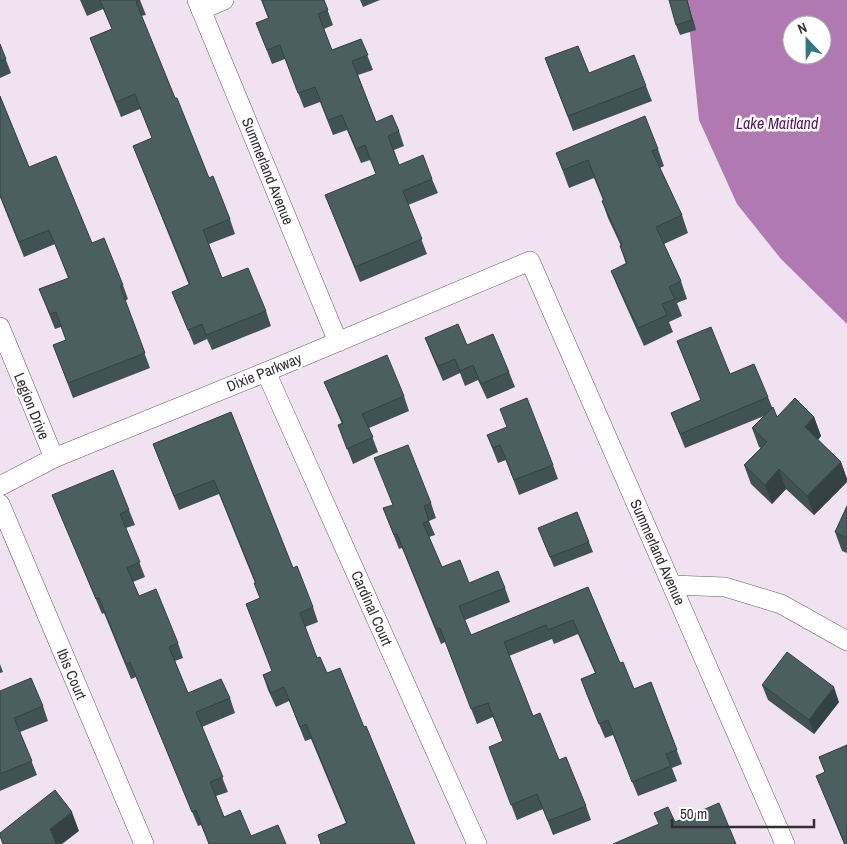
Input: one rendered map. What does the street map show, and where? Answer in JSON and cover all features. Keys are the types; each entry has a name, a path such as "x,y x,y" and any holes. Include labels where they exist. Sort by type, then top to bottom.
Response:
{"street":[{"path":"199,5 224,0"},
{"name":"Summerland Avenue","path":"199,5 338,342"},
{"name":"Summerland Avenue","path":"530,261 785,844"},
{"name":"Dixie Parkway","path":"0,486 54,458 266,372 530,261"},
{"name":"Legion Drive","path":"0,327 54,458"},
{"name":"Cardinal Court","path":"266,372 477,844"},
{"name":"Ibis Court","path":"0,504 144,844"},
{"path":"672,585 725,587 781,604 847,641"}],"water":[{"name":"Lake Maitland","path":"679,0 847,0 847,324 781,259 737,204 699,120 690,33"}],"building":[{"path":"100,0 140,0 136,2 175,98 177,98 209,178 213,176 230,219 203,230 222,278 248,268 266,311 206,335 202,324 188,330 172,292 190,284 133,146 152,138 135,94 116,102 90,38 112,29"},
{"path":"262,0 324,0 328,10 318,14 332,50 361,39 368,55 352,61 376,122 392,115 399,131 388,136 399,165 423,155 432,179 403,191 422,239 355,267 325,195 376,174 365,145 356,149 342,115 328,120 315,87 298,93 280,45 267,50 256,23 269,18"},
{"path":"669,0 687,0 692,20 676,25"},
{"path":"0,44 6,59 0,61"},
{"path":"578,46 589,73 634,55 646,86 568,116 545,58"},
{"path":"0,96 29,167 56,156 92,243 104,238 123,285 120,286 145,353 68,383 53,345 66,340 56,312 50,314 39,289 69,278 49,230 19,242 0,195"},
{"path":"645,116 658,149 652,151 682,215 656,227 681,281 669,287 675,299 662,304 667,315 638,328 611,271 627,263 620,246 622,245 602,201 604,200 588,160 563,170 556,153"},
{"path":"458,324 467,345 493,334 509,372 481,384 473,365 460,371 455,359 438,366 425,338"},
{"path":"711,327 730,374 754,364 768,397 680,434 671,413 701,400 677,341"},
{"path":"387,355 404,396 362,414 373,437 347,449 338,425 343,423 324,382"},
{"path":"527,398 553,465 514,480 500,445 493,448 487,435 507,427 500,409"},
{"path":"795,398 814,417 805,427 841,462 807,496 779,469 765,485 744,465 767,442 752,428 773,407 777,417"},
{"path":"231,412 293,568 297,566 313,607 300,613 317,658 320,657 327,673 340,668 415,844 321,844 318,835 347,823 306,724 300,727 284,687 271,693 263,675 272,671 246,604 260,598 254,583 256,583 214,480 174,496 153,444"},
{"path":"408,445 431,503 424,506 429,521 423,523 442,567 460,560 469,583 498,571 505,588 459,606 471,635 588,587 620,663 623,662 634,689 651,682 677,750 666,754 671,766 632,782 608,720 599,724 581,679 596,673 573,620 548,630 546,625 504,642 533,716 540,713 559,760 566,757 586,806 548,821 537,794 511,805 489,747 503,741 488,703 471,709 440,628 436,629 397,534 394,535 383,508 393,505 374,458"},
{"path":"113,470 129,510 120,514 140,562 127,568 139,596 156,589 178,643 169,647 188,693 221,679 230,698 196,712 223,777 210,782 224,817 240,810 251,836 278,825 286,844 209,844 196,810 192,812 130,662 126,664 99,598 96,599 52,495"},
{"path":"847,506 847,538 835,532"},
{"path":"577,512 589,542 550,557 538,528"},
{"path":"787,652 834,687 809,720 762,685"},
{"path":"31,678 43,706 14,718 32,761 0,774 0,691"},
{"path":"847,745 847,844 845,844 816,776 825,772 819,757"},
{"path":"55,790 72,812 50,829 56,844 3,844 0,833"},
{"path":"719,803 736,844 613,844 659,824 654,813 668,807 675,822"}]}
